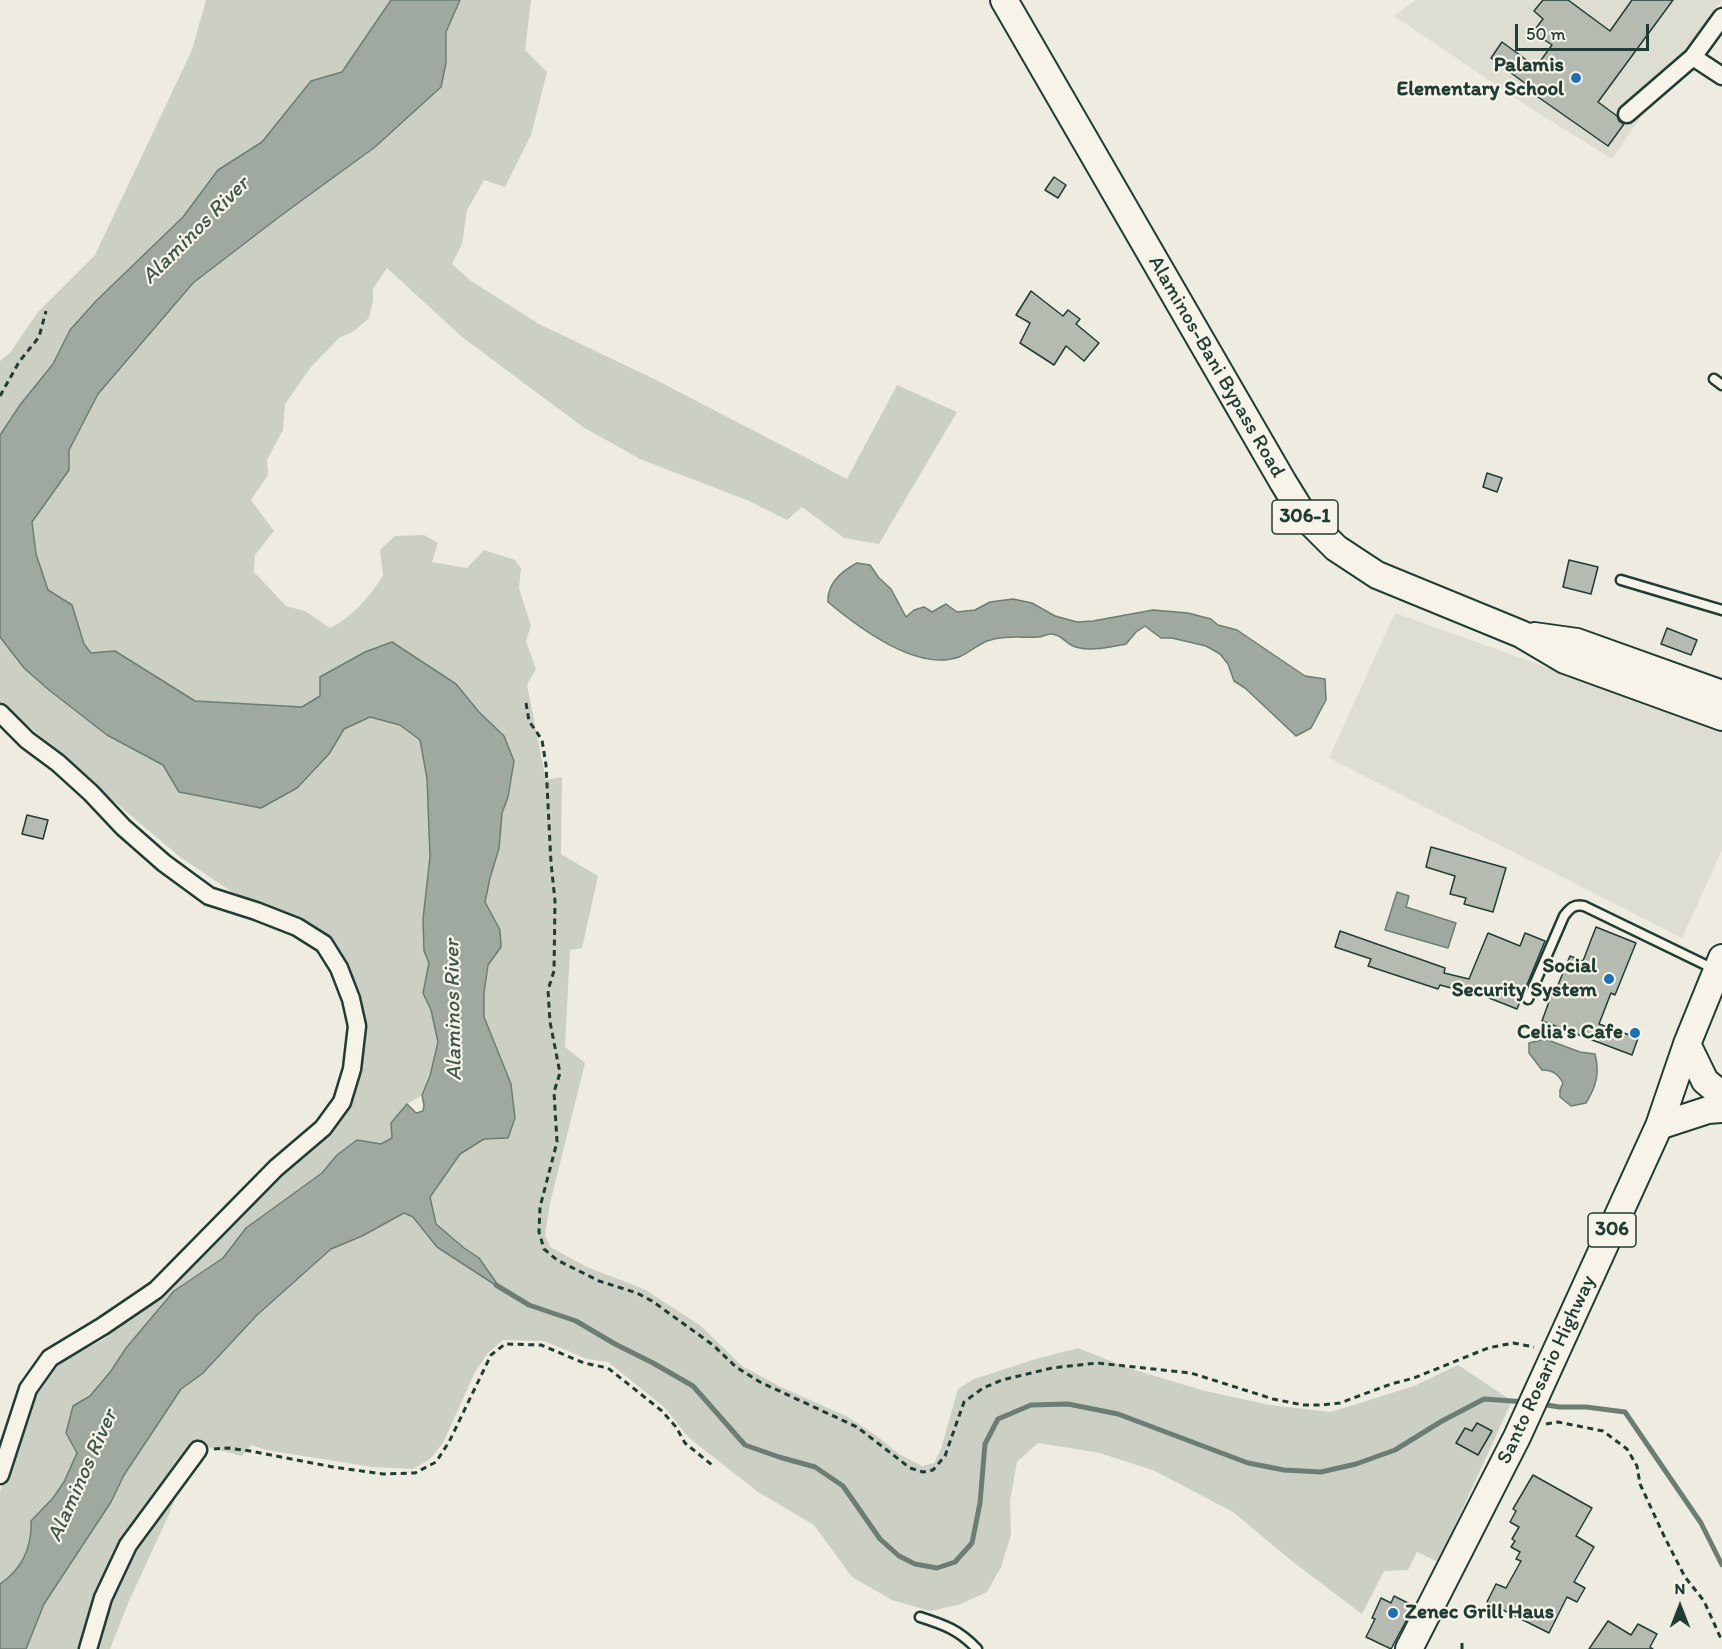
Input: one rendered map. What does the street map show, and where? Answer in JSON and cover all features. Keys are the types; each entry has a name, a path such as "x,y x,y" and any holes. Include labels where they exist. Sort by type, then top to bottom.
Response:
{"main road":[{"name":"Alaminos-Bani Bypass Road","path":"1004,0 1304,516 1336,548 1377,575 1521,634 1565,660 1722,717"},
{"name":"Alaminos-Bani Bypass Road","path":"1521,634 1577,642 1722,694"},
{"name":"306","path":"1673,1086 1687,1044 1719,965"},
{"path":"1687,1044 1719,1104"},
{"name":"Santo Rosario Highway","path":"1409,1649 1528,1431 1552,1362 1659,1126 1673,1086"},
{"path":"1673,1086 1719,1104"},
{"path":"1659,1126 1719,1104"}],"street":[{"path":"1627,114 1693,57 1722,17"},
{"path":"1693,57 1722,76"},
{"path":"0,713 27,740 91,793 123,827 164,863 209,896 256,910 297,927 324,944 339,968 351,999 357,1026 352,1069 342,1102 323,1128 276,1168 156,1290 50,1358 28,1389 0,1475"},
{"path":"87,1649 103,1598 128,1545 198,1450"}],"lane":[{"path":"1714,379 1722,385"},
{"path":"1621,580 1722,610"},
{"path":"1528,999 1564,916 1569,909 1579,905 1719,965"},
{"path":"920,1617 949,1626 966,1637 977,1649"}],"path":[{"path":"0,396 19,362 39,337 46,311"},
{"path":"526,704 529,721 542,740 546,765 555,901 554,971 548,990 550,1022 560,1073 554,1092 557,1142 543,1191 539,1232 544,1249 557,1260 599,1281 637,1293 652,1301 713,1345 736,1367 760,1382 857,1427 910,1468 922,1472 933,1470 945,1456 964,1402 971,1396 1002,1380 1052,1368 1096,1363 1191,1373 1273,1399 1303,1405 1322,1405 1340,1403 1390,1383 1414,1378 1488,1348 1513,1343 1552,1362"},
{"path":"198,1450 228,1448 353,1470 383,1474 415,1473 436,1462 449,1442 491,1355 505,1344 541,1345 584,1363 608,1368 662,1411 686,1443 712,1465"},
{"path":"1528,1431 1558,1422 1603,1431 1627,1449 1637,1466 1646,1500 1685,1577 1704,1601 1722,1641"},
{"path":"1462,1643 1462,1649"}],"shaded area":[{"path":"206,0 391,0 342,72 311,81 262,142 218,170 183,217 96,301 70,330 53,364 20,405 0,435 0,361 10,353 38,312 95,255 192,50"},
{"path":"460,0 531,0 525,50 547,72 531,135 505,187 484,180 467,210 462,244 452,264 471,281 539,324 656,380 847,479 897,385 957,412 879,544 844,538 802,507 787,520 749,501 640,459 583,427 462,337 387,268 373,289 369,318 354,331 339,338 311,367 285,404 283,430 267,460 268,475 251,500 274,531 255,555 254,572 286,606 305,611 330,628 339,623 360,606 383,576 380,550 395,536 424,535 438,543 432,562 467,568 484,550 515,560 521,568 519,588 531,626 526,641 536,669 527,685 546,780 562,777 561,854 598,876 582,948 570,950 565,1047 585,1063 550,1203 545,1235 550,1247 587,1267 644,1289 701,1326 742,1366 779,1386 848,1417 899,1454 922,1466 934,1463 941,1449 958,1389 974,1379 1078,1348 1125,1367 1205,1391 1270,1405 1331,1412 1414,1386 1458,1365 1512,1401 1438,1562 1417,1552 1408,1570 1384,1571 1362,1614 1293,1562 1233,1512 1155,1471 1100,1453 1038,1443 1017,1462 1010,1501 1011,1535 1001,1567 987,1592 958,1605 930,1611 892,1600 852,1577 814,1525 758,1492 689,1438 664,1407 608,1362 587,1359 544,1341 503,1340 488,1353 475,1372 443,1443 430,1459 413,1469 372,1467 266,1450 251,1445 242,1456 195,1444 170,1512 129,1601 110,1649 26,1649 44,1604 111,1502 124,1475 181,1389 202,1373 257,1315 331,1248 362,1236 404,1213 413,1217 437,1247 498,1287 479,1258 436,1224 430,1197 460,1154 484,1139 508,1138 496,1050 484,1017 484,993 488,965 501,947 500,930 485,902 499,848 502,813 508,797 504,736 479,712 320,696 302,707 195,701 116,651 91,653 84,644 72,605 48,590 36,554 32,522 69,470 69,450 98,394 193,283 375,147 441,87 446,63 446,32"},
{"name":"Palamis Elementary School","path":"1416,0 1722,0 1612,159 1535,111 1394,16"},
{"path":"1395,613 1722,730 1722,850 1682,938 1329,758"},
{"path":"0,637 24,668 49,690 107,735 163,765 179,792 329,754 344,729 370,717 400,725 420,740 427,778 430,857 423,919 424,951 429,963 423,993 431,1010 438,1042 430,1076 422,1095 407,1104 392,1138 381,1144 337,1155 322,1173 246,1228 223,1258 174,1291 126,1348 90,1396 73,1406 66,1433 77,1453 64,1482 53,1499 31,1521 30,1540 20,1564 0,1584 0,1492 36,1384 62,1360 101,1341 142,1310 205,1246 337,1121 358,1061 342,966 180,857 31,728 0,711"}],"water":[{"name":"Alaminos River","path":"391,0 460,0 446,32 446,63 441,87 375,147 193,283 98,394 69,450 69,470 32,522 36,554 48,590 72,605 84,644 91,653 115,651 195,701 302,707 320,696 320,677 365,652 392,642 456,684 479,712 504,736 514,761 508,797 502,813 499,848 485,902 500,930 501,947 488,965 484,993 484,1017 511,1084 515,1118 508,1138 484,1139 460,1154 430,1197 436,1224 479,1258 500,1288 437,1247 413,1217 404,1213 362,1236 331,1249 257,1315 202,1374 181,1389 124,1475 111,1502 44,1604 26,1649 0,1649 0,1584 20,1564 30,1540 31,1521 53,1498 64,1482 77,1453 66,1433 73,1406 90,1396 126,1348 174,1291 223,1258 246,1228 322,1173 337,1155 357,1140 381,1144 392,1138 391,1123 407,1104 416,1113 423,1111 422,1095 430,1076 438,1042 431,1010 423,993 429,963 424,951 423,919 430,857 427,778 420,740 400,725 370,717 344,729 329,754 297,788 261,808 179,792 163,765 107,735 49,690 24,668 0,637 0,435 20,405 53,364 70,330 96,301 183,217 218,170 262,142 311,81 342,72"},
{"path":"857,563 870,565 891,589 906,617 914,610 924,607 932,612 946,604 957,612 975,610 990,602 1013,599 1032,603 1055,616 1077,622 1153,610 1188,613 1211,619 1218,625 1237,630 1305,676 1325,679 1326,700 1311,728 1296,736 1245,688 1234,681 1228,664 1220,654 1206,646 1172,638 1161,638 1145,626 1136,632 1126,644 1106,648 1084,649 1051,634 1040,637 993,639 959,657 943,660 907,653 872,635 828,602 830,589 836,578"},
{"path":"1397,892 1409,896 1406,907 1456,923 1448,948 1385,930"},
{"path":"1545,1039 1580,1052 1595,1054 1596,1080 1586,1103 1571,1106 1560,1097 1563,1083 1561,1080 1552,1072 1542,1070 1529,1053 1529,1043"}],"building":[{"path":"1543,0 1568,0 1610,31 1632,0 1673,0 1598,102 1624,124 1608,146 1528,90 1530,87 1491,58 1502,42 1536,67 1552,45 1533,32 1543,19 1534,11"},
{"path":"1054,177 1066,185 1058,198 1045,190"},
{"path":"1031,291 1063,316 1068,310 1080,319 1076,324 1099,343 1084,361 1066,346 1054,365 1020,343 1030,323 1016,315"},
{"path":"1487,473 1502,478 1497,492 1483,487"},
{"path":"1569,560 1598,567 1591,594 1563,587"},
{"path":"1667,628 1697,640 1691,655 1661,644"},
{"path":"27,815 48,820 43,839 22,834"},
{"path":"1431,847 1506,868 1493,912 1464,904 1466,898 1450,894 1455,876 1426,867"},
{"path":"1596,927 1636,943 1615,995 1611,993 1599,1024 1638,1038 1632,1055 1542,1021 1570,956 1583,961"},
{"path":"1340,931 1445,968 1444,973 1469,979 1488,933 1520,946 1525,933 1545,941 1517,1009 1474,992 1474,994 1440,985 1438,989 1368,966 1371,959 1335,947"},
{"path":"1477,1423 1492,1431 1478,1455 1456,1443 1465,1428 1472,1431"},
{"path":"1533,1475 1592,1508 1576,1536 1594,1547 1574,1582 1585,1588 1577,1602 1567,1597 1549,1633 1487,1602 1496,1584 1506,1588 1521,1561 1516,1559 1520,1552 1511,1547 1515,1541 1512,1539 1519,1527 1510,1522 1516,1511 1513,1509"},
{"path":"1394,1596 1414,1606 1391,1649 1366,1637 1375,1619 1372,1618 1381,1598 1391,1603"},
{"path":"1608,1621 1631,1635 1638,1624 1657,1634 1650,1647 1653,1649 1589,1649"}],"waterway":[{"path":"496,1285 529,1305 576,1321 693,1386 745,1445 815,1467 843,1486 880,1539 899,1556 915,1564 937,1568 955,1562 972,1543 980,1503 985,1444 998,1419 1031,1405 1068,1404 1118,1414 1248,1463 1284,1470 1321,1472 1356,1464 1395,1450 1484,1399 1526,1402"},
{"path":"1541,1404 1625,1412 1701,1523 1722,1565"}],"place":[{"name":"Palamis Elementary School","path":"1576,78"},
{"name":"Social Security System","path":"1609,979"},
{"name":"Celia's Cafe","path":"1635,1033"},
{"name":"Zenec Grill Haus","path":"1393,1613"}]}
